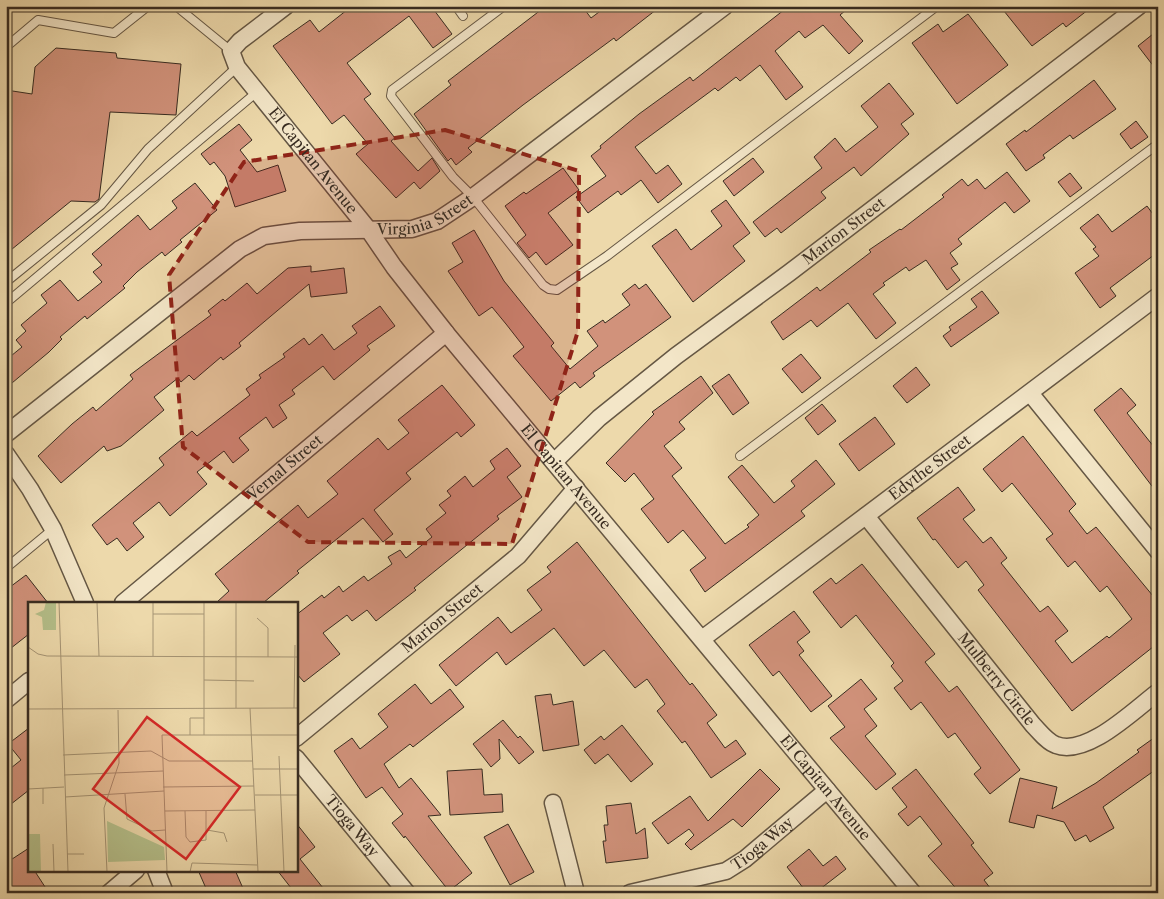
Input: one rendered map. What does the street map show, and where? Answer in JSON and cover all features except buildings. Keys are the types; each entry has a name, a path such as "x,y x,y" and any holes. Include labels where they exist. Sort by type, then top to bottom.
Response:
{"street":[{"path":"231,51 240,41 286,6"},
{"name":"Virginia Street","path":"6,434 240,249 264,236 300,231 412,229 437,221 473,198 725,6"},
{"name":"Marion Street","path":"554,462 599,418 676,356 797,267 1139,6"},
{"name":"El Capitan Avenue","path":"231,51 237,67 368,229 394,268 446,333 913,893"},
{"name":"Edythe Street","path":"702,639 1158,296"},
{"name":"Vernal Street","path":"124,602 446,333"},
{"path":"1030,393 1156,545"},
{"path":"6,454 30,488 53,529 85,602"},
{"name":"Marion Street","path":"298,736 518,556 576,488"},
{"name":"Mulberry Circle","path":"866,516 1033,725 1053,745 1076,747 1097,738 1158,692"},
{"path":"6,700 28,682"},
{"name":"Tioga Way","path":"298,760 407,893"},
{"name":"Tioga Way","path":"630,893 726,871 745,858 827,790"},
{"path":"553,803 576,893"},
{"path":"109,893 134,872"},
{"path":"157,872 165,893"}],"lane":[{"path":"6,47 38,20 114,33 148,6"},
{"path":"176,6 231,51"},
{"path":"456,6 463,16"},
{"path":"504,6 392,90 391,96 453,177 473,198 543,285 549,289 557,290 607,256 937,6"},
{"path":"6,282 101,205 148,149 237,67"},
{"path":"6,303 257,92"},
{"path":"740,456 1158,144"},
{"path":"6,568 53,529"}],"highlighted area":[{"path":"445,130 579,171 578,331 512,544 308,542 183,447 169,275 244,162"}]}
